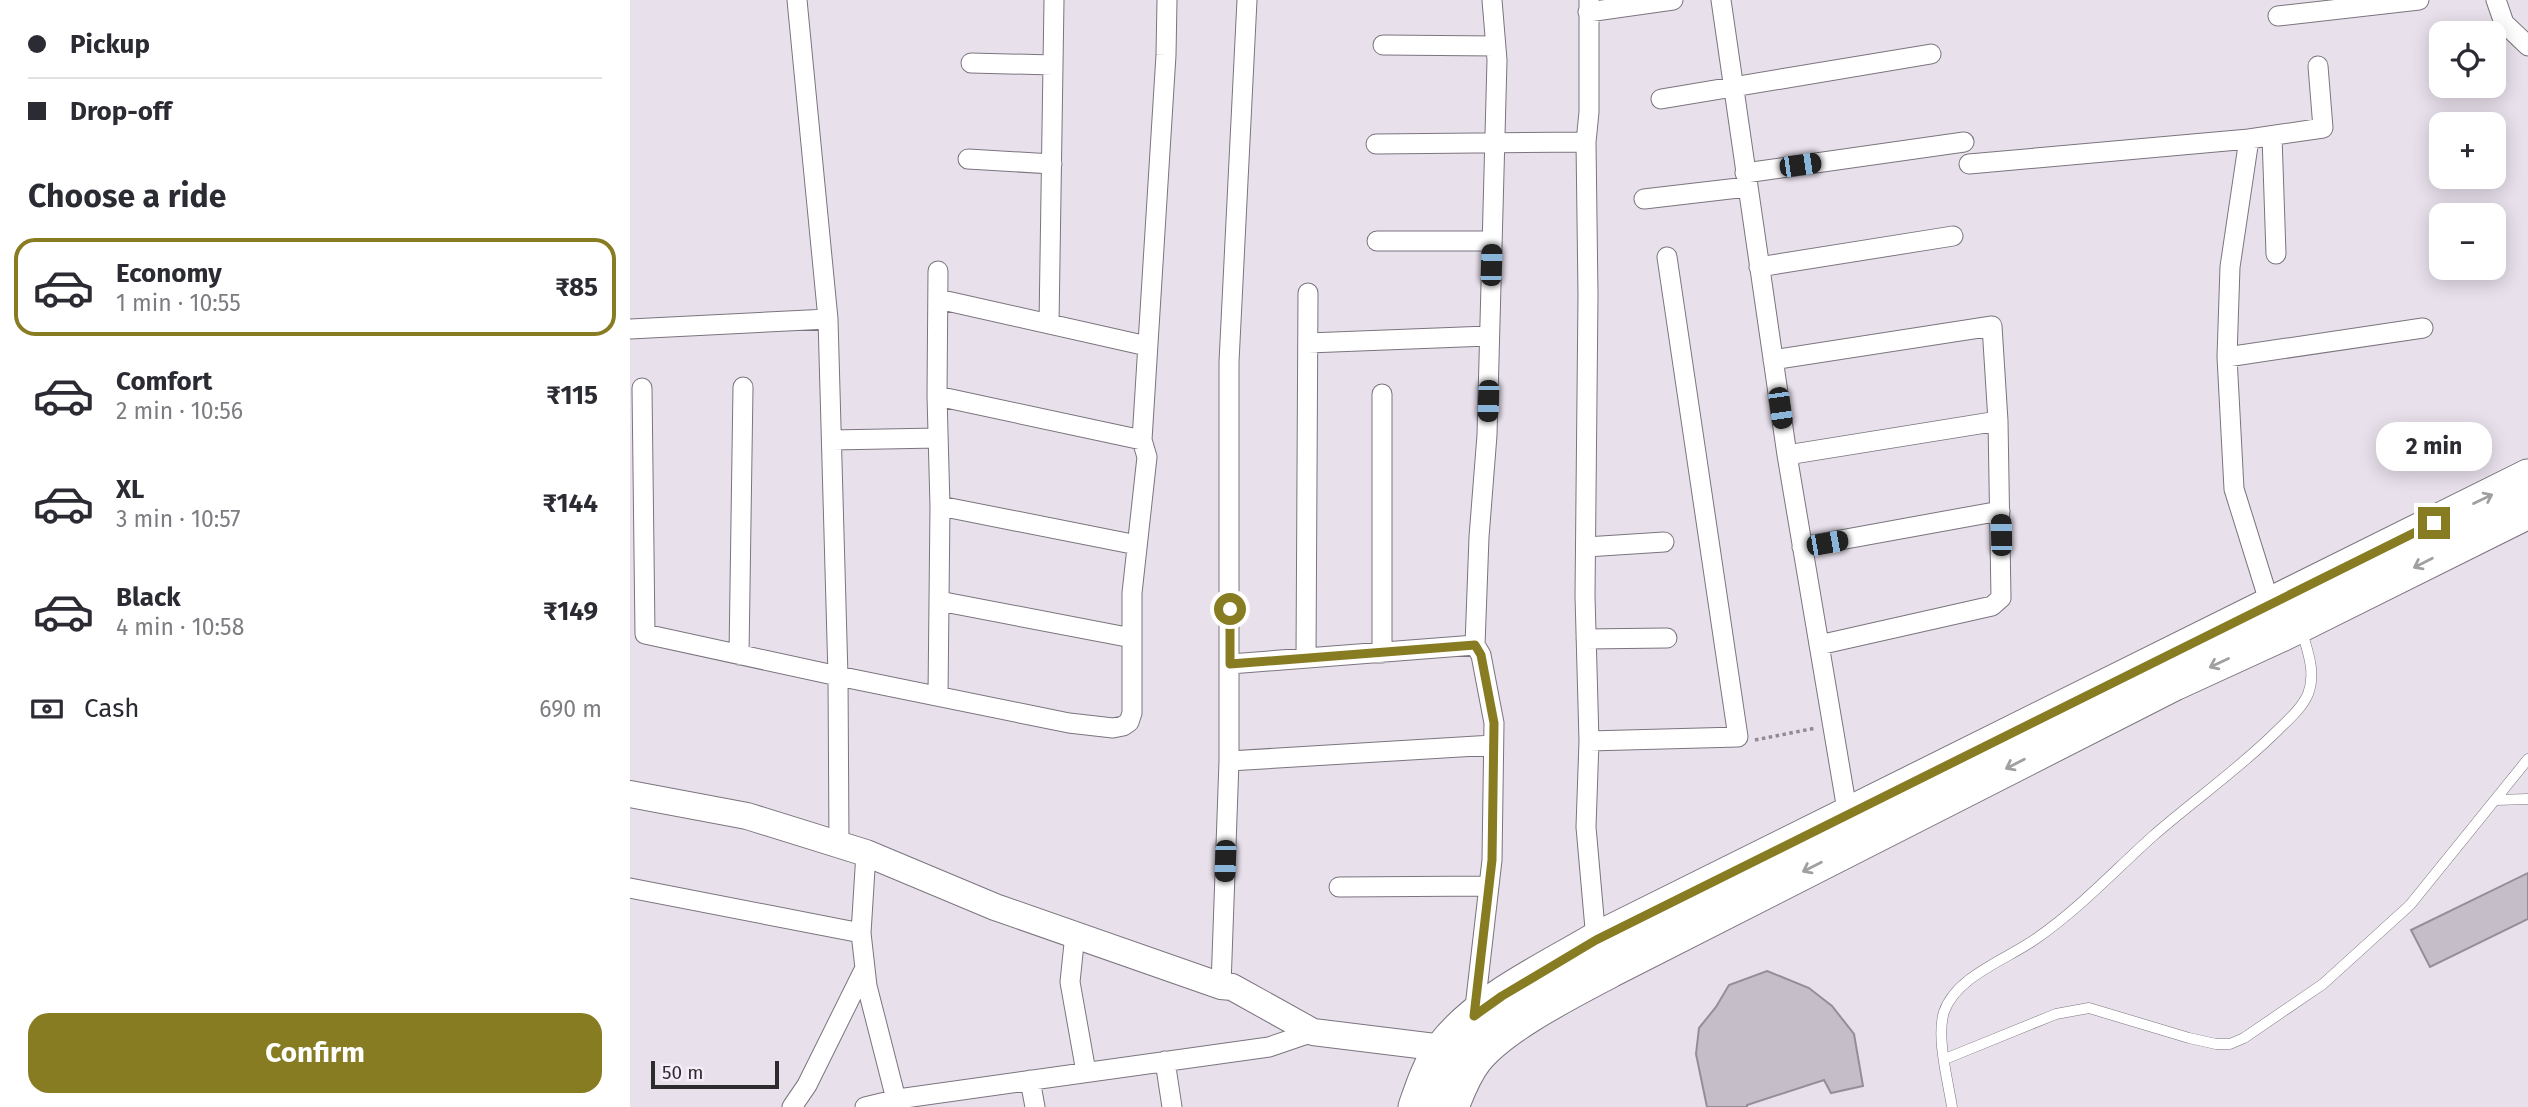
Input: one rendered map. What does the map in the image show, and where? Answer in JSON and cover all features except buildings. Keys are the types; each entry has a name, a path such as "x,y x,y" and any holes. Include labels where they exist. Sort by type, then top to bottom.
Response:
{"highway":[{"path":"1416,1107 1430,1071 1459,1053 1504,1034 1538,1011 1610,970 2174,683 2528,477"},
{"path":"1451,1107 1461,1083 1459,1053 1474,1016 1502,996 1596,940 1848,816 2528,511"}],"street":[{"path":"797,0 828,319 838,676 839,845"},
{"path":"1049,324 1054,0"},
{"path":"642,388 645,634 1069,723 1113,728 1129,722 1132,713 1132,593 1147,457 1142,440 1166,55 1167,0"},
{"path":"1221,986 1229,761 1229,362 1247,0"},
{"path":"1474,1016 1492,860 1494,723 1481,655 1475,645 1479,537 1487,435 1495,144 1496,46 1492,0"},
{"path":"1596,940 1586,827 1589,741 1586,639 1588,6 1673,0"},
{"path":"1721,0 1787,455 1848,816"},
{"path":"2278,16 2419,0"},
{"path":"2496,0 2504,23 2528,46"},
{"path":"1383,46 1496,46"},
{"path":"1661,99 1931,54"},
{"path":"971,63 1053,65"},
{"path":"1969,164 2249,139 2323,128 2318,65"},
{"path":"2272,136 2276,254"},
{"path":"2249,139 2230,267 2227,357 2234,489 2284,621"},
{"path":"1376,144 1586,142"},
{"path":"1644,199 1964,142"},
{"path":"968,159 1052,164"},
{"path":"1759,267 1953,236"},
{"path":"1377,240 1492,241"},
{"path":"1589,741 1738,737 1667,257"},
{"path":"938,271 938,696"},
{"path":"1306,659 1308,293"},
{"path":"938,299 1147,346"},
{"path":"630,329 828,319"},
{"path":"1773,360 1992,326 1998,421 2001,598 1992,606 1819,645"},
{"path":"2227,357 2423,328"},
{"path":"1307,343 1488,336"},
{"path":"739,655 743,387"},
{"path":"1382,394 1382,653"},
{"path":"937,396 1142,440"},
{"path":"1787,455 1998,421"},
{"path":"832,440 937,438"},
{"path":"940,506 1138,545"},
{"path":"1802,547 2000,511"},
{"path":"1586,547 1664,542"},
{"path":"939,601 1132,638"},
{"path":"1586,639 1667,638"},
{"path":"1230,664 1475,645"},
{"path":"1229,761 1493,745"},
{"path":"630,794 747,816 866,853 995,907 1221,986 1232,987 1313,1032 1459,1053"},
{"path":"866,853 861,933 867,986 898,1103"},
{"path":"1339,887 1489,886"},
{"path":"630,888 861,933"},
{"path":"1075,934 1070,982 1086,1072"},
{"path":"792,1107 807,1085 865,969"},
{"path":"865,1107 959,1099 1030,1080 1269,1047 1313,1032"},
{"path":"1165,1061 1172,1107"},
{"path":"1030,1080 1035,1107"}],"lane":[{"path":"1952,1107 1942,1028 1944,1012 1953,995 1969,979 2037,938 2082,905 2152,836 2249,758 2298,710 2308,694 2312,678 2311,662 2284,621"},
{"path":"1945,1059 2056,1014 2089,1008 2202,1041 2230,1044 2244,1038 2323,984 2410,905 2528,759"},
{"path":"2496,800 2528,799"}],"path":[{"path":"1738,737 1751,740 1832,724"}],"route":[{"path":"1230,609 1230,664 1475,645 1481,655 1494,723 1492,860 1474,1016 1502,996 1596,940 2434,523"}]}
